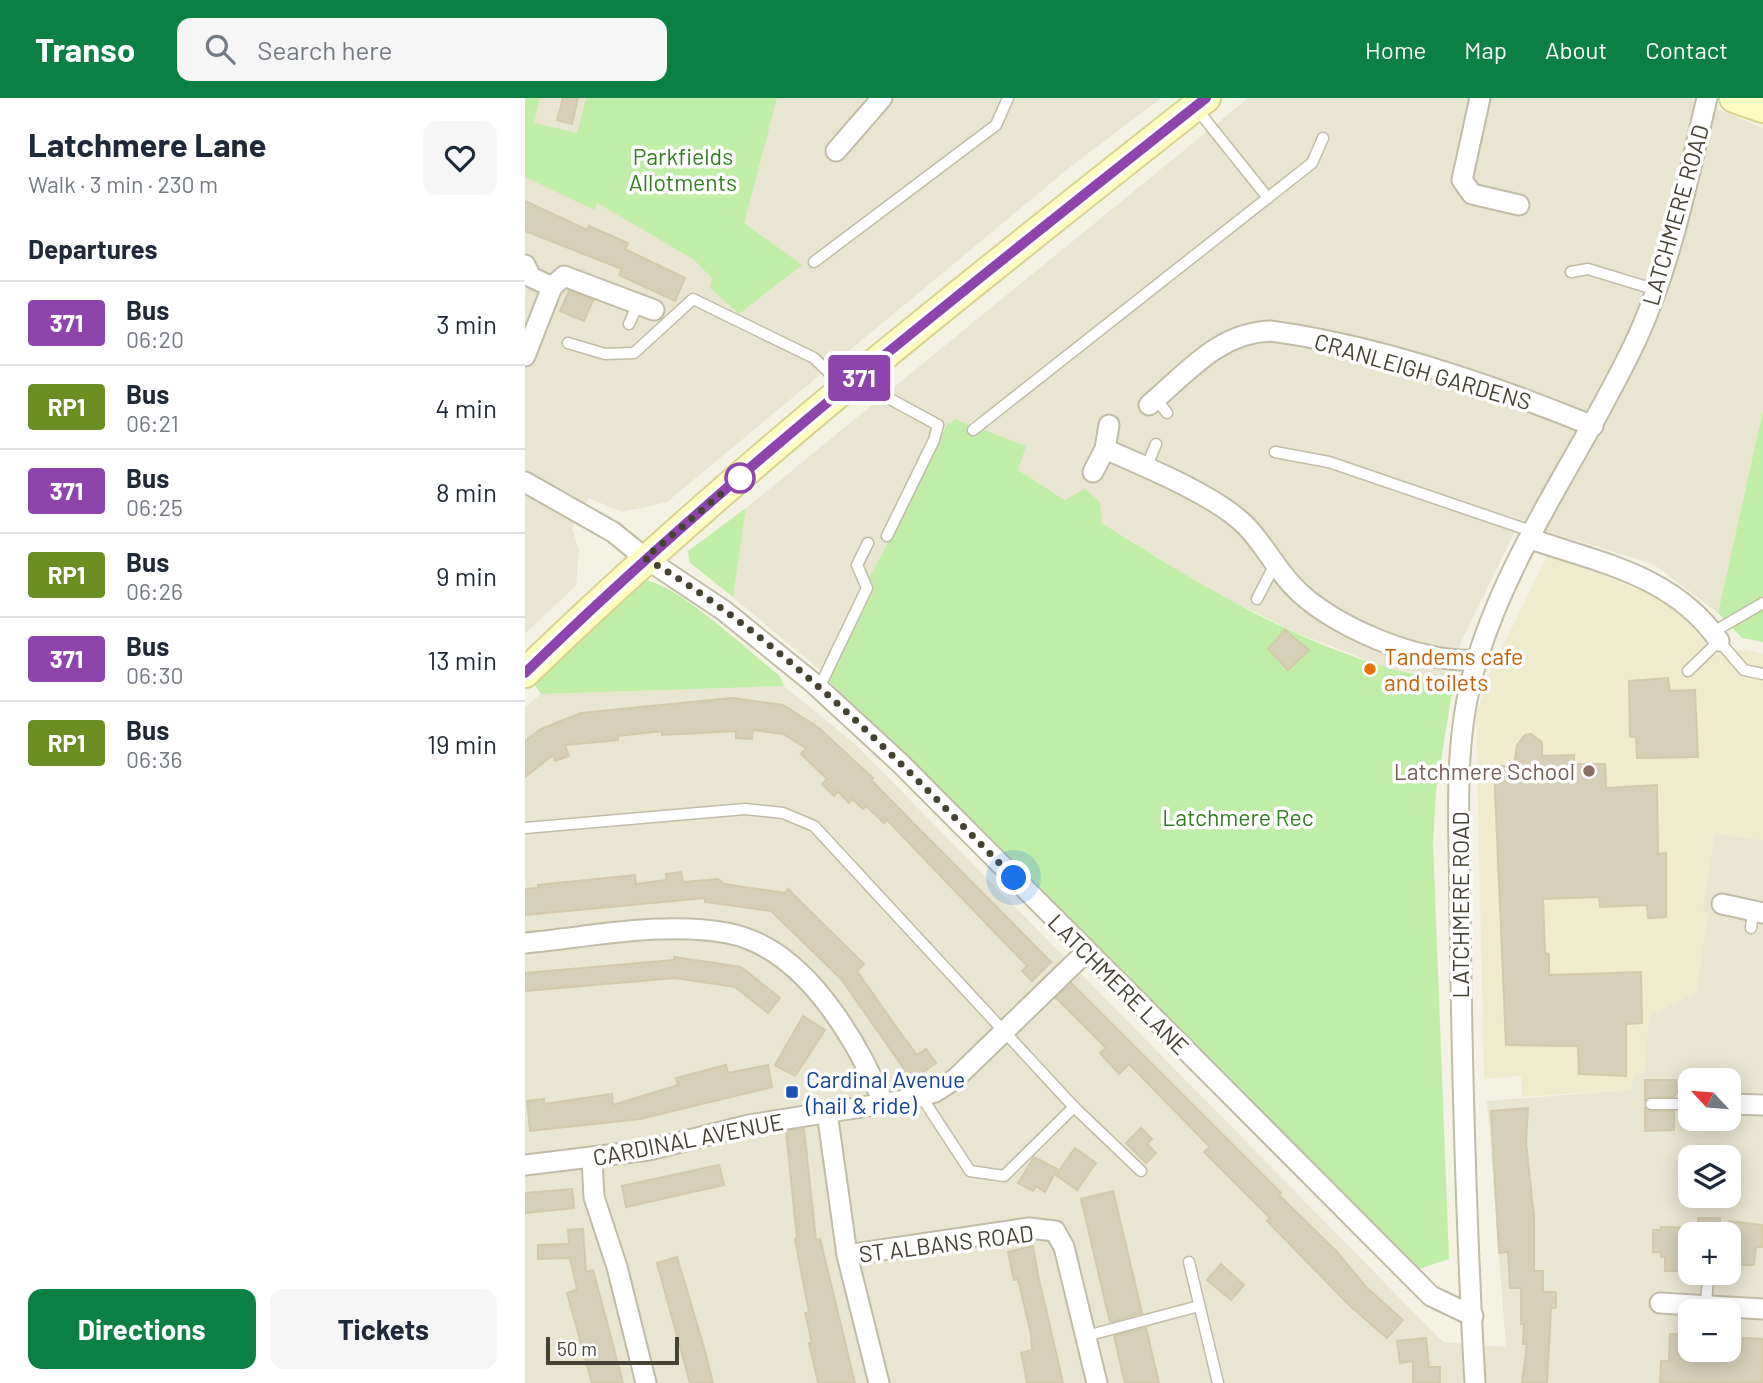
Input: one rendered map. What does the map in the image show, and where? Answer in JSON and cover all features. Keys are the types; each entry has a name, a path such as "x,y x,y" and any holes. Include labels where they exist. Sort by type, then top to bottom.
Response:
{"street":[{"path":"836,151 883,98"},
{"path":"1480,98 1462,180 1472,194 1519,205"},
{"name":"LATCHMERE ROAD","path":"1475,1383 1462,1102 1459,778 1464,719 1477,660 1504,592 1594,426 1657,290 1707,98"},
{"path":"1734,98 1763,108"},
{"path":"525,673 645,558 1083,193 1200,102"},
{"path":"525,265 531,277 552,287"},
{"path":"525,356 552,287 565,276 646,307"},
{"name":"CRANLEIGH GARDENS","path":"1158,406 1224,341 1249,332 1270,331 1397,359 1554,410 1594,426"},
{"path":"1093,472 1105,449 1109,425"},
{"path":"1105,449 1202,497 1246,525 1294,588 1343,622 1404,651 1463,661 1477,660"},
{"name":"LATCHMERE LANE","path":"525,482 613,532 645,558 723,610 819,688 899,762 1431,1296 1473,1316"},
{"path":"1532,536 1637,573 1676,595 1716,637"},
{"path":"1722,904 1755,917"},
{"path":"525,943 677,928 730,933 750,939 774,951 811,985 841,1021 867,1063 884,1104"},
{"name":"CARDINAL AVENUE","path":"525,1165 592,1159 935,1092 955,1079 1087,952"},
{"path":"1741,1104 1763,1105"},
{"path":"827,1112 847,1255 879,1383"},
{"path":"592,1159 594,1197 617,1267 646,1383"},
{"name":"ST ALBANS ROAD","path":"847,1255 1029,1228 1055,1231 1064,1247 1097,1383"},
{"path":"1660,1303 1678,1304"},
{"path":"1741,1308 1763,1309"}],"lane":[{"path":"814,262 996,125 1008,98"},
{"path":"1200,102 1268,198"},
{"path":"973,430 1312,163 1323,138"},
{"path":"1571,272 1588,269 1657,290"},
{"path":"568,343 605,354 634,353 693,299 814,358 937,425 933,440 887,536"},
{"path":"629,324 646,307"},
{"path":"1146,468 1156,444"},
{"path":"1275,452 1329,462 1532,536"},
{"path":"819,688 867,587 857,565 868,543"},
{"path":"1258,599 1275,564"},
{"path":"1688,671 1716,637 1763,603"},
{"path":"1716,637 1744,670 1763,674"},
{"path":"525,828 745,809 793,818 814,827 1002,1032 1074,1107 1141,1171"},
{"path":"921,1096 970,1171 1004,1176 1074,1107"},
{"path":"1651,1104 1678,1104"},
{"path":"1189,1262 1218,1383"},
{"path":"1086,1336 1199,1306"}],"shaded area":[{"path":"525,98 1161,98 1069,168 667,502 622,512 589,498 572,529 579,550 576,585 525,634"},
{"path":"1248,98 1691,98 1763,128 1763,410 1718,613 1653,564 1519,523 1460,644 1454,680 1387,668 1292,631 1209,590 1026,475 948,422 833,673 822,672 733,597 746,508"},
{"name":"Latchmere School","path":"1548,554 1672,602 1715,655 1743,649 1763,654 1763,840 1715,833 1703,911 1709,913 1696,993 1649,1016 1644,1072 1635,1074 1630,1090 1522,1097 1521,1076 1484,1079 1476,715 1489,675"},
{"path":"784,686 855,744 1443,1342 1506,1347 1487,1101 1630,1090 1635,1074 1644,1072 1649,1016 1708,913 1702,912 1715,833 1763,840 1763,1383 525,1383 525,707 541,694"}],"green space":[{"name":"Parkfields Allotments","path":"525,98 540,98 534,123 577,133 586,98 777,98 744,223 802,265 739,314 710,288 712,278 693,259 597,203 594,210 525,177"},
{"path":"1763,410 1763,642 1742,638 1718,613"},
{"name":"Latchmere Rec","path":"954,419 1026,446 1018,470 1065,500 1085,489 1100,502 1102,523 1239,605 1348,655 1394,669 1454,680 1436,791 1433,842 1449,1259 1419,1269 828,680 866,600 860,595 919,485 948,422 951,424"},
{"path":"746,508 733,597 689,562 688,551"},
{"path":"644,580 675,593 713,620 779,675 784,686 541,694 534,684 631,588"}],"building":[{"path":"563,98 578,98 572,124 557,120"},
{"path":"525,201 587,230 589,226 628,243 625,249 685,278 675,301 619,275 622,269 525,231"},
{"path":"569,291 593,300 584,321 560,311"},
{"path":"1285,630 1309,650 1288,670 1268,649"},
{"path":"1668,678 1670,691 1695,690 1698,757 1637,758 1636,737 1630,737 1629,681"},
{"path":"732,698 783,705 819,728 873,778 871,780 1051,962 1032,981 1022,971 1027,966 887,820 884,823 866,806 863,809 852,799 849,803 838,791 834,796 822,784 827,779 801,754 806,748 783,734 753,730 752,739 736,738 736,731 662,735 662,731 618,736 618,740 565,745 569,756 555,761 553,755 525,777 525,741 541,729 581,713"},
{"path":"1531,734 1542,742 1542,756 1574,755 1574,764 1605,764 1606,788 1657,785 1658,854 1666,853 1666,917 1648,918 1647,905 1600,907 1599,897 1543,899 1545,953 1549,954 1549,975 1641,972 1642,1023 1626,1024 1626,1076 1579,1074 1578,1046 1506,1045 1494,766 1514,766 1517,745 1525,735"},
{"path":"681,872 683,882 718,879 724,884 785,893 788,889 864,964 857,971 892,1021 917,1055 926,1049 936,1063 912,1080 841,979 771,911 705,902 705,898 525,915 525,889 538,888 538,885 635,875 636,884 667,880 666,874"},
{"path":"674,957 741,967 780,998 768,1013 735,987 675,978 525,991 525,973 674,960"},
{"path":"1071,983 1281,1193 1279,1195 1338,1253 1366,1287 1403,1320 1387,1338 1349,1305 1267,1221 1270,1218 1204,1152 1210,1147 1129,1064 1119,1074 1100,1053 1106,1048 1056,998"},
{"path":"803,1016 825,1030 795,1076 775,1065"},
{"path":"726,1065 728,1073 768,1065 772,1087 640,1119 530,1131 527,1101 544,1099 544,1104 612,1094 613,1105 678,1085 676,1078"},
{"path":"1645,1080 1676,1080 1677,1093 1674,1097 1651,1097 1645,1100"},
{"path":"1528,1108 1526,1142 1534,1218 1534,1271 1543,1271 1543,1292 1556,1292 1556,1308 1551,1308 1547,1383 1522,1383 1527,1344 1523,1344 1521,1288 1510,1288 1508,1252 1499,1253 1491,1111"},
{"path":"1645,1108 1651,1111 1674,1111 1674,1130 1645,1131"},
{"path":"1141,1128 1152,1139 1147,1144 1156,1153 1146,1163 1126,1143"},
{"path":"804,1129 816,1240 820,1239 855,1383 818,1383 809,1343 812,1343 805,1313 809,1312 795,1239 786,1131"},
{"path":"1075,1148 1096,1163 1077,1190 1056,1175"},
{"path":"1034,1157 1057,1169 1045,1192 1036,1186 1033,1191 1018,1183"},
{"path":"719,1165 724,1185 626,1207 622,1186"},
{"path":"572,1189 574,1208 525,1213 525,1193"},
{"path":"1113,1191 1142,1313 1110,1322 1081,1199"},
{"path":"1698,1218 1720,1218 1720,1222 1698,1222"},
{"path":"1741,1222 1763,1225 1763,1247 1756,1247 1754,1265 1741,1265"},
{"path":"1661,1227 1678,1228 1678,1271 1665,1271 1665,1257 1661,1257 1661,1252 1653,1252 1653,1230 1661,1230"},
{"path":"583,1229 586,1272 593,1270 623,1383 592,1383 567,1293 577,1290 570,1258 538,1259 538,1245 569,1244 568,1230"},
{"path":"1033,1246 1063,1383 1027,1383 1021,1353 1032,1350 1031,1334 1018,1279 1014,1280 1008,1252"},
{"path":"677,1257 713,1383 690,1383 657,1263"},
{"path":"1221,1264 1244,1285 1231,1300 1207,1280"},
{"path":"1146,1328 1159,1383 1125,1383 1114,1336"},
{"path":"1670,1334 1678,1334 1678,1362 1741,1362 1743,1338 1763,1339 1763,1383 1660,1383 1661,1361 1669,1361"},
{"path":"1426,1338 1429,1367 1440,1367 1440,1383 1413,1383 1413,1361 1400,1363 1397,1341"}],"bus line":[{"name":"371","path":"525,673 661,544 1083,193 1206,98"}],"place":[{"name":"Tandems cafe and toilets","path":"1370,669"},
{"name":"Latchmere School","path":"1589,771"},
{"name":"Cardinal Avenue (hail & ride)","path":"792,1092"}],"route":[{"path":"740,478 645,558 723,610 811,681 899,762 1014,878"}]}
